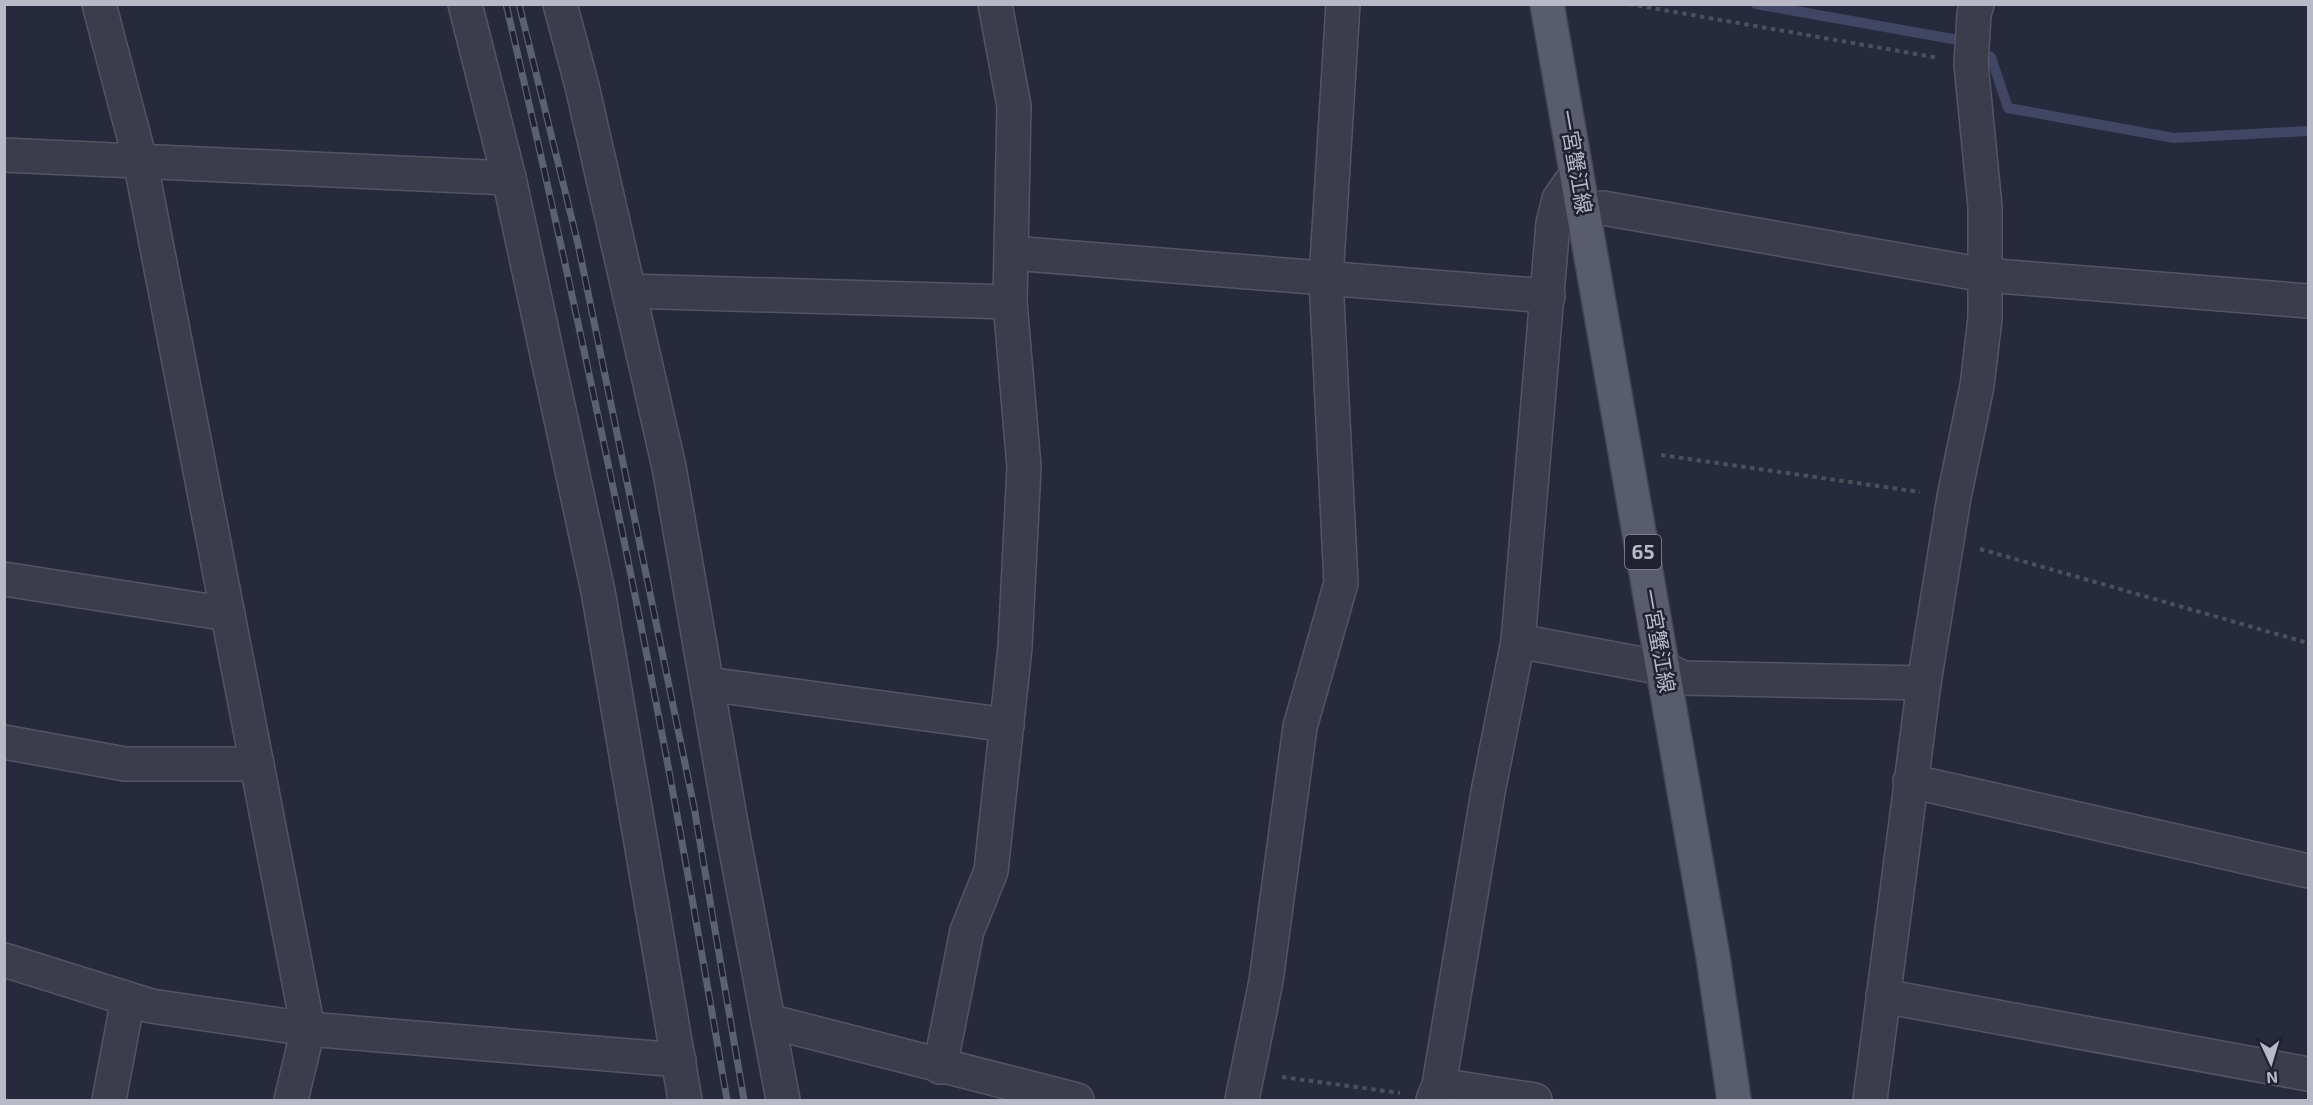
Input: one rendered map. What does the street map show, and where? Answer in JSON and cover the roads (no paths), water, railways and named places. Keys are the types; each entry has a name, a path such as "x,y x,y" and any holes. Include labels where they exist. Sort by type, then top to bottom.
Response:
{"main road":[{"name":"一宮蟹江線","path":"1547,4 1713,957 1734,1101"}],"street":[{"path":"99,4 140,160 308,1029 291,1101"},
{"path":"465,4 509,178 598,591 685,1101"},
{"path":"560,4 581,82 669,467 783,1101"},
{"path":"940,1067 967,931 992,871 1015,647 1024,468 1010,302 1014,106 995,4"},
{"path":"1245,1087 1266,981 1300,727 1341,583 1326,279 1342,4"},
{"path":"1870,1101 1924,683 1954,497 1977,386 1985,318 1985,207 1971,64 1974,14 1977,4"},
{"path":"4,156 140,160 509,178"},
{"path":"1535,1101 1435,1094 1488,792 1518,641 1553,223 1559,198 1576,175"},
{"path":"1584,214 1603,208 1985,275 2308,301"},
{"path":"1012,253 1548,296"},
{"path":"629,291 1010,302"},
{"path":"4,579 228,614"},
{"path":"1518,641 1663,668 1683,678 1924,683"},
{"path":"707,684 1007,725"},
{"path":"4,742 125,764 257,764"},
{"path":"1910,781 2308,871"},
{"path":"4,960 151,1006 308,1029 679,1060"},
{"path":"1883,996 2308,1074"},
{"path":"109,1101 128,999"},
{"path":"768,1021 1077,1101"}],"waterway":[{"path":"1756,4 1958,40"},
{"path":"1987,55 1991,57 2008,108 2174,138 2308,131"}],"railway":[{"path":"506,4 605,447 641,624 727,1100"},
{"path":"519,4 578,244 694,807 744,1100"}]}
